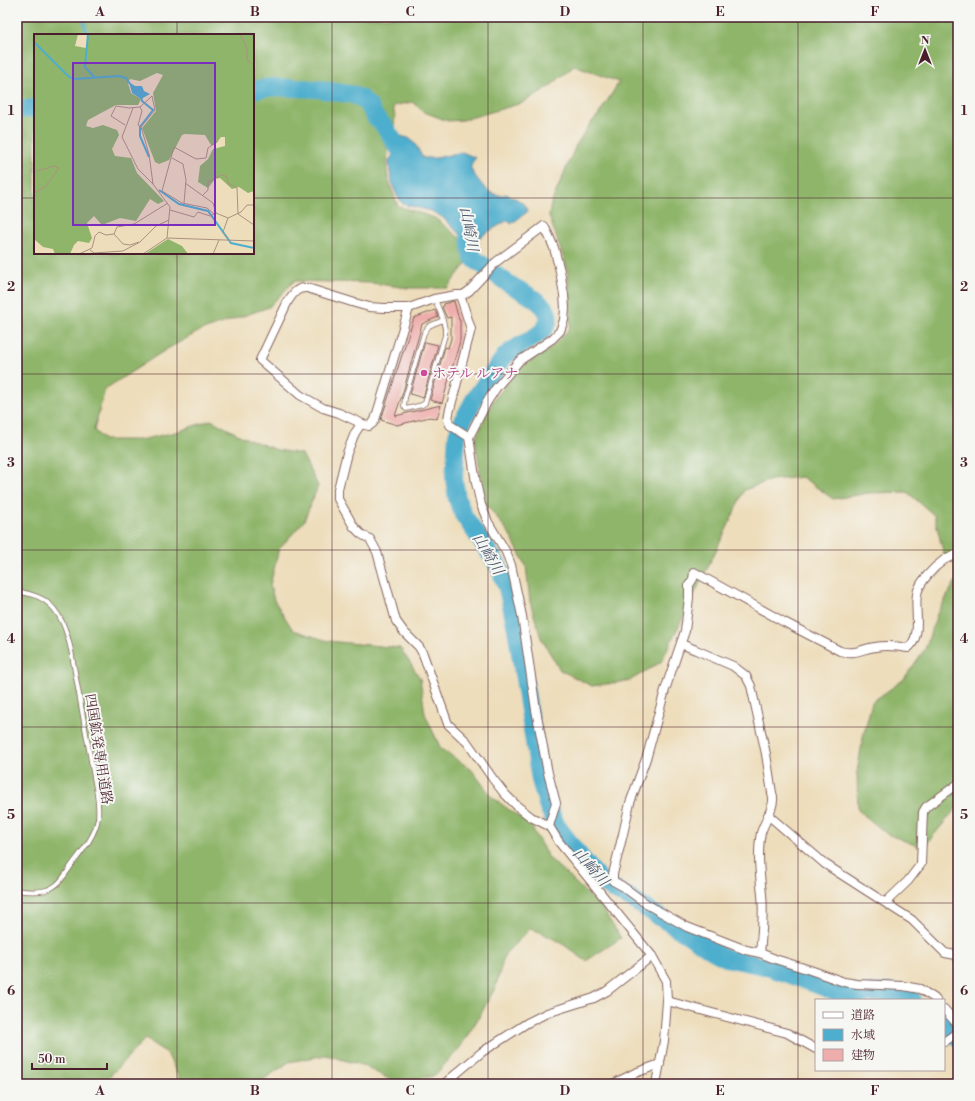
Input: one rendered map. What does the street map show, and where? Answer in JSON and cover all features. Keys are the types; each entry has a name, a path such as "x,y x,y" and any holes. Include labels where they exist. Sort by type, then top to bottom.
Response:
{"street":[{"path":"409,308 373,423 369,426 361,424 306,399 260,360 288,301 293,293 299,289 308,288 369,307 384,308 409,308 434,299 467,294 496,262 544,226 554,248 560,271 564,295 564,320 560,330 552,339 519,360 496,388 466,435 481,505 488,522 506,552 514,577 522,616 536,710 548,773 556,803 549,824"},
{"path":"460,295 471,329 448,420 450,425 466,435"},
{"path":"361,424 355,433 347,453 338,489 338,500 354,527 360,534 370,539 374,545 396,621 404,632 420,647 428,665 432,682 448,724 466,742 504,793 517,806 531,817 549,824 559,842 652,956 666,981 667,1001 664,1041 656,1084"},
{"path":"935,999 920,989 903,986 844,982 760,953 746,950 687,927 648,905 613,881 613,874 630,803 647,756 665,690 685,631 689,585 693,578 694,572 840,651 861,652 875,647 895,646 908,648 912,645 917,627 917,593 925,578 944,560 958,554"},
{"path":"681,644 733,666 746,676 751,686 774,797 772,807 761,834 760,885 762,895 762,933 760,953"},
{"path":"886,902 908,881 921,864 923,812 926,807 958,784"},
{"path":"768,815 825,864 912,920 945,953 956,955 958,958"},
{"path":"444,1084 482,1052 527,1023 594,998 607,991 652,956"},
{"path":"667,1001 787,1033 815,1048"},
{"path":"945,1010 958,1025"},
{"path":"945,1041 955,1034"},
{"path":"613,1084 635,1073 660,1064"}],"lane":[{"path":"434,299 443,320 445,335 425,403 406,409 404,406 405,398 424,333 430,326 443,320"},
{"name":"四国鉱発専用道路","path":"17,591 44,600 54,610 63,624 68,637 97,794 98,818 91,838 63,878 54,887 44,891 31,892 17,890"}],"green space":[{"path":"17,17 958,17 958,557 944,555 934,515 907,492 869,493 833,499 802,477 771,480 744,490 729,524 661,662 629,681 592,686 560,670 541,638 530,602 526,566 509,533 486,504 475,440 493,401 517,372 526,364 549,350 570,328 570,298 567,268 549,216 551,204 576,145 590,124 599,114 619,82 574,66 549,87 522,103 463,120 448,121 424,112 412,102 393,106 395,117 394,126 382,130 382,134 388,147 388,177 398,206 435,218 467,244 469,260 447,288 408,288 371,283 294,281 269,307 200,331 167,349 105,389 94,430 104,440 140,440 176,432 211,420 243,437 277,450 302,454 318,486 304,521 279,549 270,585 274,600 293,630 328,641 400,648 420,678 425,714 441,749 471,769 492,797 531,826 548,857 601,907 621,938 586,961 560,942 531,928 505,954 495,988 478,1019 459,1049 434,1076 395,1082 362,1065 326,1055 289,1062 257,1084 184,1084 179,1078 167,1053 145,1039 102,1084 17,1084"},
{"path":"958,581 958,806 923,848 887,834 858,810 857,772 863,737 872,702 903,680 925,649 937,614 955,582"}],"water":[{"path":"387,129 403,137 409,138 416,145 423,158 436,158 462,152 476,158 471,169 482,185 497,195 506,194 520,201 525,206 527,212 511,224 508,220 473,241 468,242 442,217 431,211 403,204 394,189 391,177 389,160 393,152 383,135 382,130"}],"building":[{"path":"454,301 460,320 460,341 442,403 430,400 445,347 448,348 451,339 451,317 447,318 442,307 444,304"},
{"path":"435,310 438,317 422,324 395,416 441,405 437,419 430,417 397,425 381,420 414,318"},
{"path":"425,342 438,345 423,398 410,394"}],"waterway":[{"path":"84,17 88,34"},
{"name":"山崎川","path":"254,90 272,87 318,89 354,95 362,99 369,106 375,117 384,126 399,149"},
{"name":"山崎川","path":"17,110 34,108"},
{"name":"山崎川","path":"468,217 470,248 473,258 506,282 539,302 545,308 548,315 548,322 543,330 509,352 475,398 460,426 457,435 454,479 457,499 464,516 499,567 507,588 516,628 540,780 548,807 557,826 593,872 607,886 631,899 726,958 764,966 842,994 853,996 890,992 901,994 911,999"},
{"name":"山崎川","path":"945,1022 954,1031 958,1038"}],"place":[{"name":"ホテル ルアナ","path":"424,373"}]}
